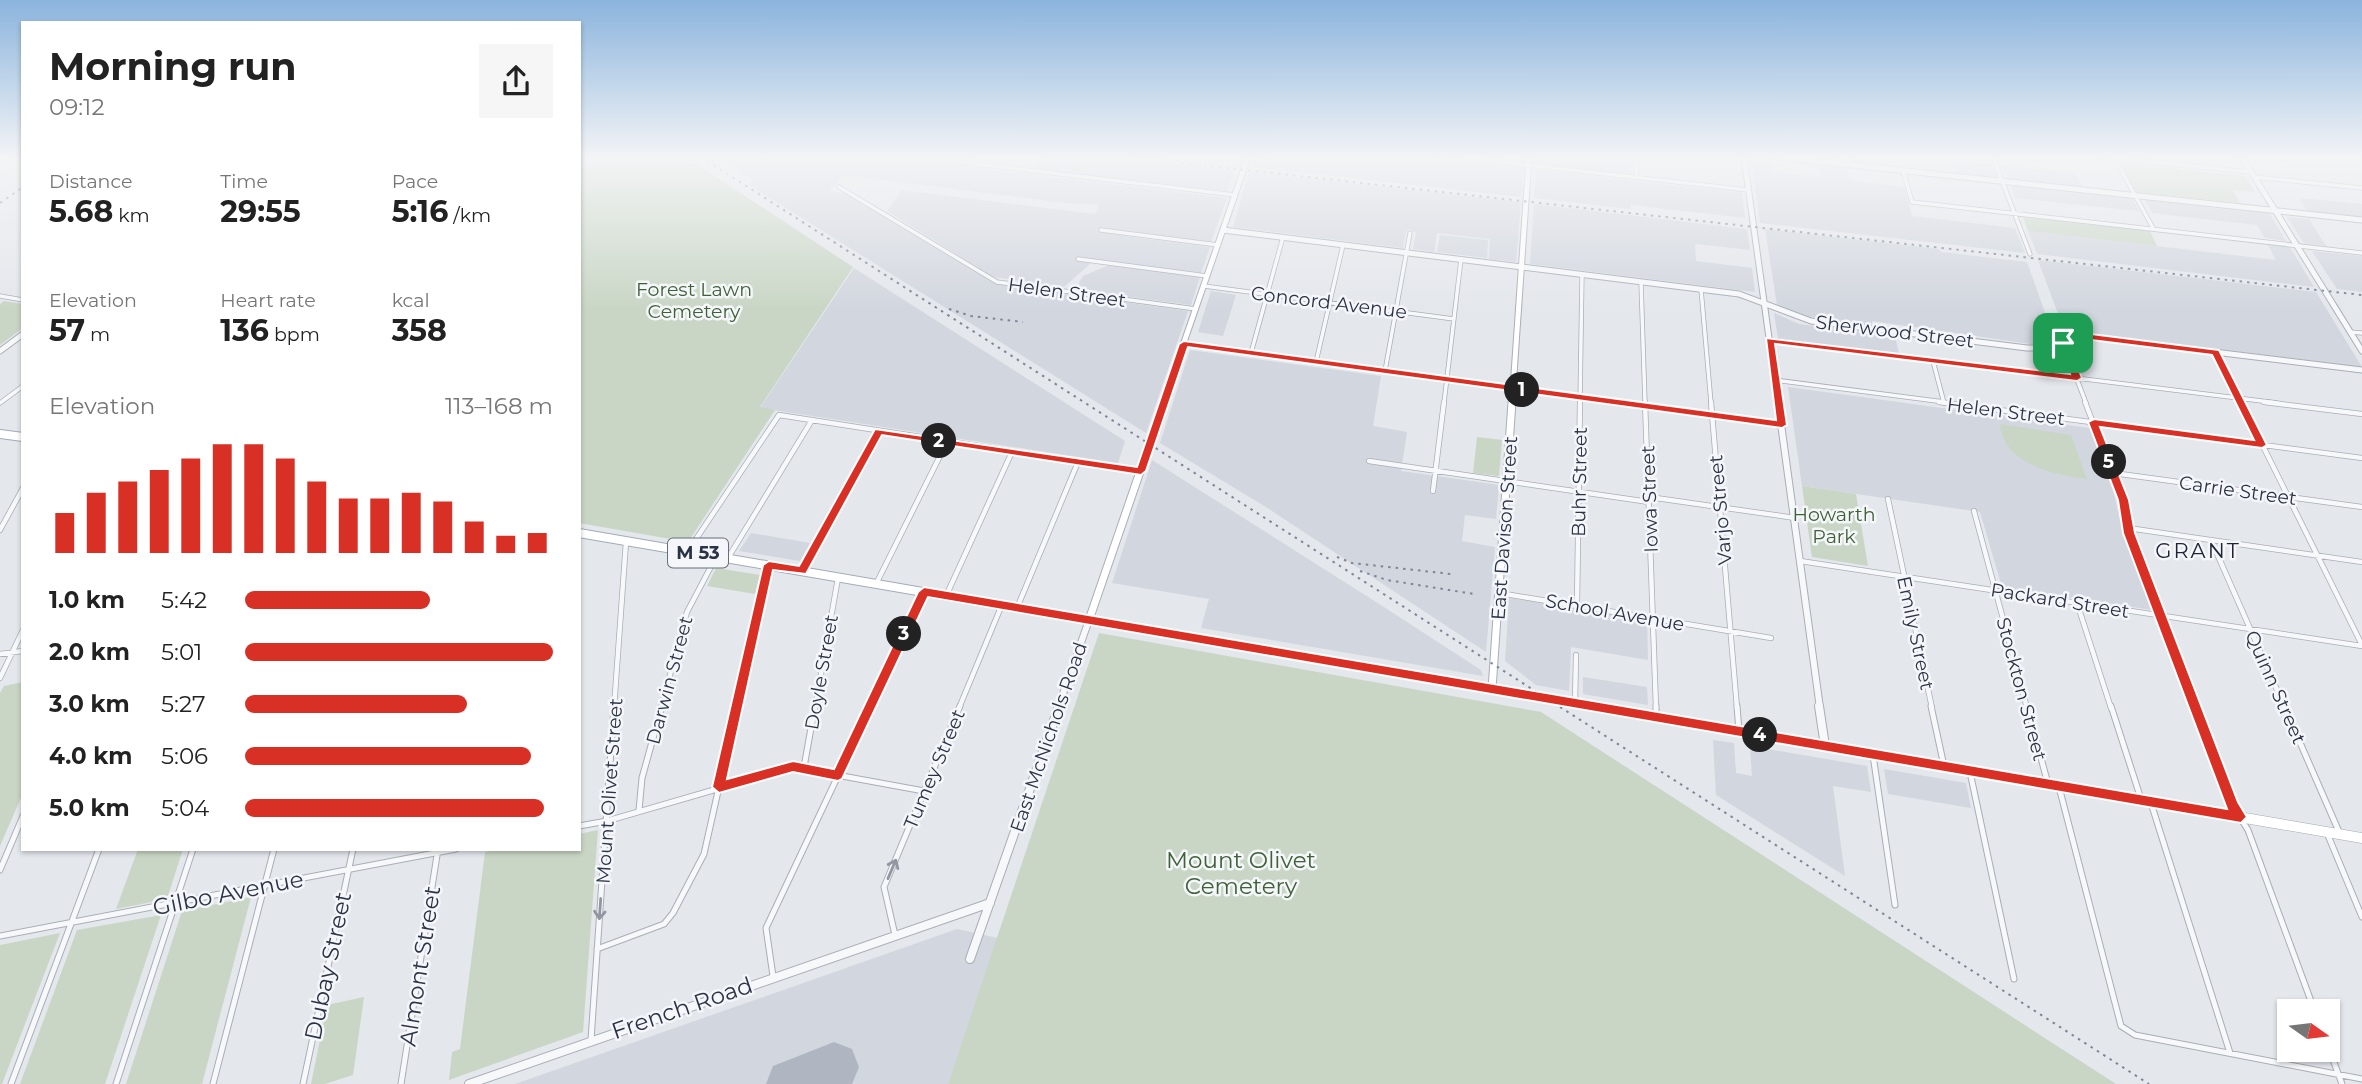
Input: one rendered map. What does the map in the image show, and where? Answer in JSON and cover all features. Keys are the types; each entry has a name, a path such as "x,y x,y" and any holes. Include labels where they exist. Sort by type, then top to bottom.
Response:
{"main road":[{"name":"East McNichols Road","path":"1089,620 1231,208"},
{"name":"East Davison Street","path":"1492,689 1526,208"},
{"path":"0,433 21,438"},
{"name":"M 53","path":"581,533 2362,838"}],"street":[{"name":"Helen Street","path":"873,208 997,282 1196,309"},
{"path":"1751,208 1825,746"},
{"path":"1964,208 2362,253"},
{"path":"2013,208 2030,254"},
{"path":"2142,208 2154,229"},
{"path":"2246,208 2362,220"},
{"path":"2274,208 2362,351"},
{"path":"1101,230 1218,245"},
{"name":"Sherwood Street","path":"1223,230 1739,294 1811,321 2027,348 2091,337 2362,370"},
{"path":"1385,371 1410,233"},
{"path":"1251,353 1283,237"},
{"path":"1316,362 1343,245"},
{"path":"1078,259 1207,275"},
{"path":"1433,491 1461,259"},
{"name":"Buhr Street","path":"1577,605 1582,274"},
{"name":"Iowa Street","path":"1641,282 1656,717"},
{"name":"Concord Avenue","path":"1204,286 1454,318"},
{"name":"Varjo Street","path":"1701,289 1739,732"},
{"path":"1,297 21,300"},
{"path":"2053,317 2124,501 2128,528 2160,615 2232,805 2248,830 2310,999"},
{"path":"2350,332 2362,333"},
{"path":"0,351 21,335"},
{"path":"1770,340 2362,414"},
{"path":"1184,344 1782,425"},
{"path":"2216,352 2362,646"},
{"path":"1933,361 1944,403"},
{"name":"Helen Street","path":"1775,380 2362,458"},
{"path":"0,404 21,388"},
{"path":"688,551 776,418 781,415 1141,471"},
{"path":"728,558 812,420"},
{"path":"802,571 879,431"},
{"path":"876,584 947,442"},
{"path":"946,596 1013,452"},
{"path":"1369,461 1579,492 1795,518"},
{"path":"1017,608 1078,462"},
{"name":"Carrie Street","path":"2113,473 2362,507"},
{"path":"0,530 21,492"},
{"name":"Emily Street","path":"1888,499 1945,767"},
{"name":"Stockton Street","path":"1974,512 2120,1023 2126,1031 2135,1035 2230,1054"},
{"path":"2128,528 2362,562"},
{"name":"Quinn Street","path":"2211,540 2340,835"},
{"name":"Mount Olivet Street","path":"592,1041 626,541"},
{"name":"Darwin Street","path":"639,810 642,778 687,612 717,556"},
{"name":"Packard Street","path":"1800,561 2362,646"},
{"path":"597,949 653,930 668,920 704,854 769,565"},
{"name":"Doyle Street","path":"804,768 838,577"},
{"path":"773,976 766,928 924,592"},
{"name":"School Avenue","path":"1499,593 1771,638"},
{"path":"2077,603 2230,1054 2362,1079"},
{"name":"Tumey Street","path":"895,935 884,887 1002,605"},
{"name":"East McNichols Road","path":"990,903 1089,620"},
{"path":"0,678 21,635"},
{"path":"0,654 21,651"},
{"path":"1575,703 1576,655"},
{"path":"1873,754 1895,905"},
{"path":"581,826 607,821 785,768 804,768 925,791"},
{"path":"1970,771 2014,979"},
{"path":"0,870 21,821"},
{"path":"2326,832 2362,917"},
{"path":"11,1084 98,851"},
{"path":"116,1084 192,851"},
{"path":"213,1084 273,851"},
{"name":"Dubay Street","path":"303,1084 353,851"},
{"name":"Gilbo Avenue","path":"0,936 348,870 434,851"},
{"name":"Almont Street","path":"401,1084 438,851"},
{"name":"French Road","path":"469,1084 773,976 895,935 982,911 990,903"},
{"path":"970,959 982,911"},
{"path":"2334,1062 2342,1084"}],"shaded area":[{"path":"785,208 868,208 995,284 1188,311 1146,433"},
{"path":"889,208 1043,208 1095,214 1098,208 1224,208 1211,242 1127,231 1124,236 1210,247 1201,273 1076,257 1077,261 1091,263 1064,287 993,277 887,211"},
{"path":"1239,208 1521,208 1516,262 1489,259 1490,239 1437,233 1434,252 1413,249 1416,233 1410,229 1406,232 1403,248 1233,227"},
{"path":"1534,208 1565,208 1747,229 1750,250 1695,244 1696,261 1752,268 1755,292 1530,264"},
{"path":"1654,208 1744,208 1745,218"},
{"path":"1758,208 1910,208 1912,216 2015,228 2025,253 1760,223"},
{"path":"2106,208 2137,208 2139,211"},
{"path":"2149,208 2213,208 2270,214 2286,241 2265,238 2257,225 2152,213"},
{"path":"2305,208 2362,208 2362,217 2307,211"},
{"path":"2287,217 2309,219 2326,246 2304,243"},
{"path":"1765,229 2027,262 2055,341 2037,345 1872,321 1872,325 1805,316 1777,305"},
{"path":"2028,231 2276,260 2268,245 2290,247 2314,287 2037,254"},
{"path":"1440,235 1488,240 1487,258 1437,252"},
{"path":"2312,251 2362,256 2362,292 2337,289"},
{"path":"2038,260 2316,292 2362,367 2064,330"},
{"path":"1109,265 1200,277 1191,305 1085,291 1080,287 1079,282 1083,276"},
{"path":"854,268 1125,441 1118,463 760,408"},
{"path":"1211,291 1236,295 1223,336 1198,332"},
{"path":"1774,313 1799,324 1895,336 1899,354 1778,338"},
{"path":"1190,350 1381,376 1373,426 1407,432 1401,471 1499,485 1496,519 1465,515 1462,541 1495,547 1486,652 1266,507 1160,443"},
{"path":"1788,387 2090,428 2114,494 2123,533 2152,610 2002,587 1980,512 1802,486"},
{"path":"1152,460 1481,670 1483,676 1201,628 1209,599 1112,583"},
{"path":"751,533 810,543 800,561 739,551"},
{"path":"1509,598 1647,619 1648,660 1571,647 1569,691 1536,685 1505,661"},
{"path":"1583,677 1647,687 1648,705 1583,694"},
{"path":"1713,740 1734,743 1736,773 1752,776 1750,746 1867,766 1871,792 1833,786 1845,876 1716,795"},
{"path":"1884,769 1966,783 1971,808 1888,794"},
{"path":"957,929 998,938 948,1084 515,1084"}],"green space":[{"name":"Forest Lawn Cemetery","path":"581,208 763,208 853,267 760,407 775,410 688,542 581,523"},
{"path":"2023,217 2150,231 2157,246 2028,231"},
{"path":"4,301 21,304 21,329 0,345 0,304"},
{"path":"2000,424 2071,435 2087,479 2046,470 2020,458 2003,438"},
{"path":"1477,437 1502,440 1499,476 1473,473"},
{"name":"Howarth Park","path":"1802,486 1856,494 1868,566 1812,557"},
{"path":"716,568 760,575 755,594 707,586"},
{"name":"Mount Olivet Cemetery","path":"1099,633 1541,712 2116,1084 948,1084"},
{"path":"21,682 21,798 0,846 0,693 4,686"},
{"path":"598,830 583,1032 449,1080 452,1052 460,1049 485,852 581,851 581,834"},
{"path":"137,851 182,851 167,899 116,909"},
{"path":"251,897 202,1084 126,1084 182,911"},
{"path":"161,915 105,1084 20,1084 77,930"},
{"path":"60,933 2,1084 0,1084 0,945"},
{"path":"364,997 353,1075 325,1084 311,1084 327,1005"}],"runway":[{"path":"791,1084 834,1067"}],"railway":[{"path":"780,208 2149,1084"},
{"path":"1581,208 2362,295"},
{"path":"949,309 971,316 1023,322"},
{"path":"1337,557 1352,563 1451,574"},
{"path":"1360,571 1387,580 1474,594"}],"district":[{"name":"GRANT","path":"2198,551"}],"route":[{"path":"2091,337 2216,352 2262,445 2094,422 2126,509 2129,533 2232,805 2241,817 924,592 838,775 793,767 719,787 769,565 802,571 879,431 1141,471 1184,344 1782,425 1770,340 2077,378 2063,343 2091,337"}]}
